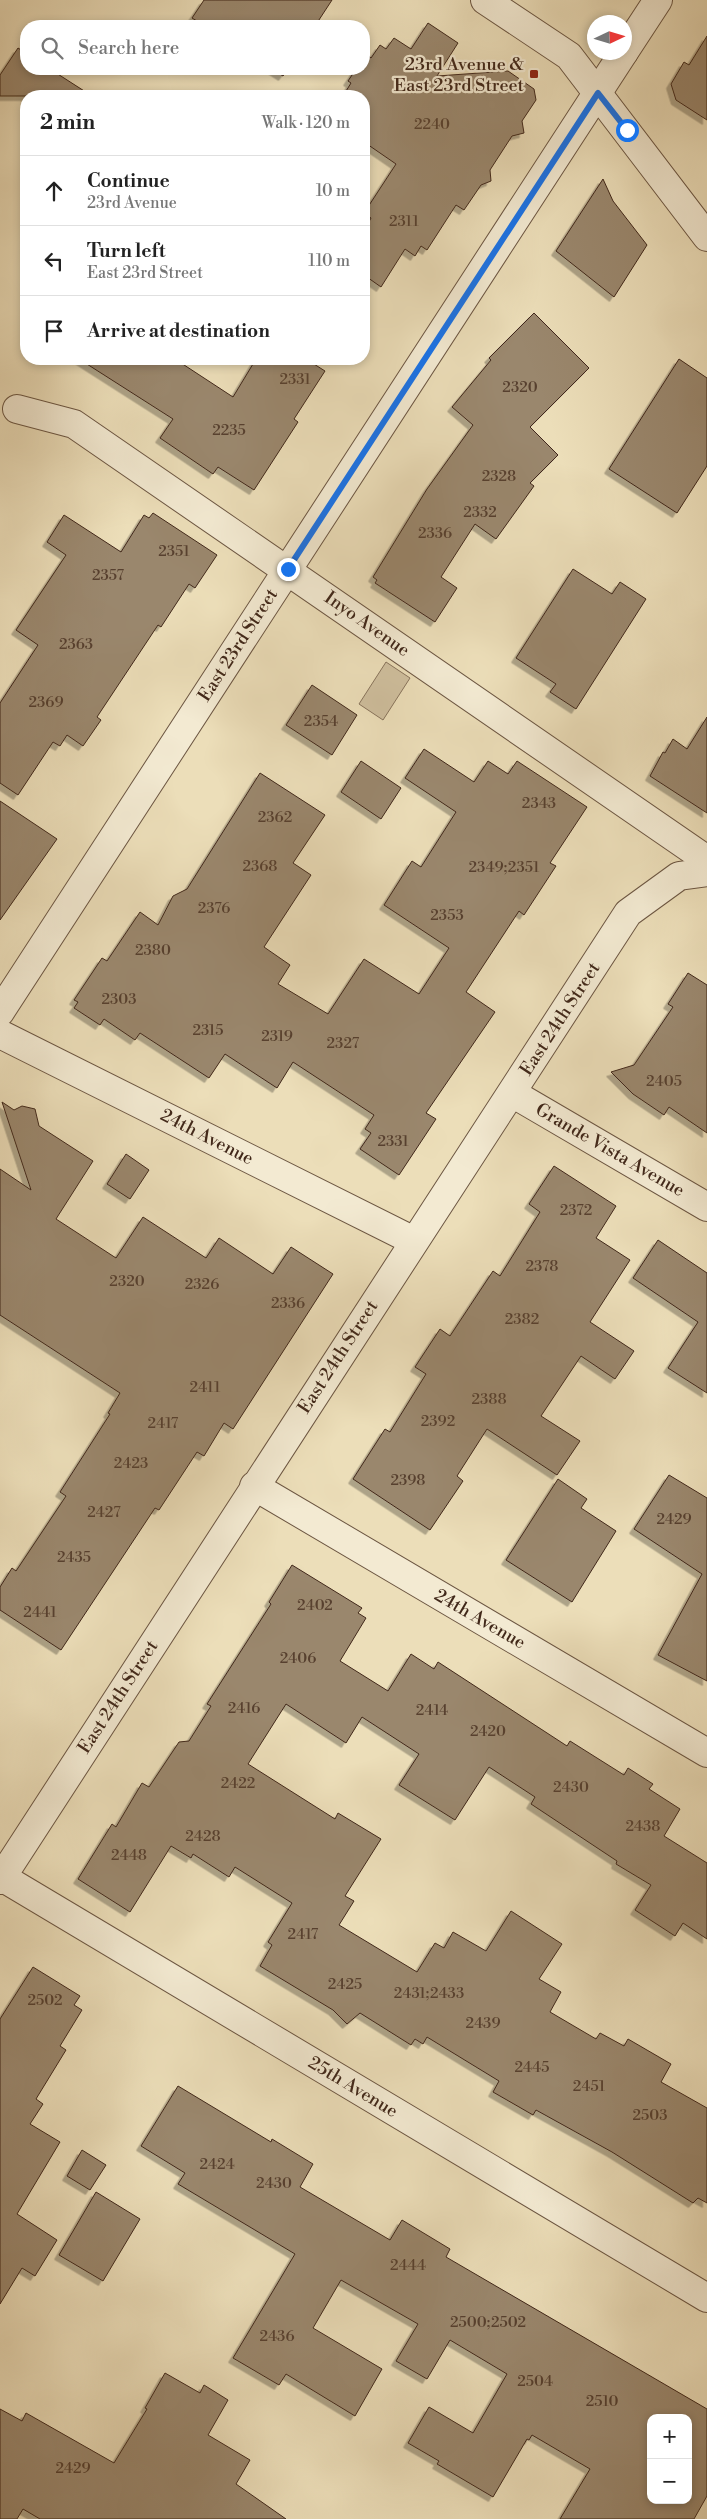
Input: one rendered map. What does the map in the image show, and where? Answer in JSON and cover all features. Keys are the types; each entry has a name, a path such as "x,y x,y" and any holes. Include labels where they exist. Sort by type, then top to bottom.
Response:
{"street":[{"path":"485,0 568,56 707,236"},
{"name":"East 23rd Street","path":"632,40 658,0"},
{"name":"East 23rd Street","path":"0,1012 619,60"},
{"name":"Inyo Avenue","path":"17,409 74,424 288,569 707,860"},
{"name":"East 24th Street","path":"1,1877 628,913 679,876 707,872"},
{"name":"24th Avenue","path":"0,1034 414,1241"},
{"name":"Grande Vista Avenue","path":"512,1093 707,1207"},
{"name":"24th Avenue","path":"254,1486 707,1752"},
{"name":"25th Avenue","path":"1,1877 707,2298"}],"shaded area":[{"path":"386,662 410,678 383,720 359,704"}],"building":[{"path":"204,0 332,0 319,20 195,20 192,18"},
{"path":"428,23 458,43 437,76 508,71 534,89 536,100 522,121 524,133 512,136 490,170 491,181 481,185 464,210 456,205 427,250 421,246 415,256 405,249 381,287 370,279 370,204 396,164 370,146 370,90 347,90 351,83 348,81 352,75 370,75 370,57 380,45 386,49 394,38 411,49"},
{"path":"707,36 707,120 676,100 671,84 684,62 689,65"},
{"path":"18,48 20,49 20,75 59,75 83,90 20,90 20,96 0,96 0,75"},
{"path":"603,179 613,201 647,245 614,297 556,251"},
{"path":"534,313 589,368 530,427 558,455 530,483 534,486 496,539 475,524 441,577 457,588 435,622 375,583 377,580 373,577 427,489 473,425 452,407 491,360 489,358"},
{"path":"679,359 707,378 707,466 677,513 609,469"},
{"path":"88,365 184,365 233,397 252,365 316,365 325,371 294,419 298,422 254,490 218,467 213,474 160,438 173,419"},
{"path":"153,513 217,555 195,588 189,584 161,627 158,625 97,717 101,720 83,746 67,735 60,746 53,742 18,795 0,783 0,703 38,645 16,630 66,555 47,542 64,515 121,552 144,515 149,518"},
{"path":"573,569 612,594 620,582 646,599 576,709 550,692 556,684 516,658"},
{"path":"312,685 357,715 332,755 286,725"},
{"path":"707,717 707,813 650,776 663,752 665,753 673,739 687,749"},
{"path":"424,749 474,782 488,761 508,774 517,761 587,807 550,863 556,866 524,915 519,911 466,992 495,1012 426,1113 436,1119 399,1175 360,1149 371,1133 365,1129 374,1115 293,1062 277,1088 225,1054 209,1078 140,1033 135,1040 104,1019 100,1025 74,1008 78,1002 74,1000 102,958 107,961 140,912 158,925 173,896 187,889 260,773 325,815 293,863 311,875 264,947 290,965 278,984 328,1014 364,959 419,994 449,948 384,905 412,861 421,867 456,812 405,778"},
{"path":"361,761 401,788 381,819 341,792"},
{"path":"0,801 57,839 0,920"},
{"path":"688,973 707,985 707,1133 669,1107 664,1115 633,1094 611,1072 634,1065 673,1007 668,1004"},
{"path":"2,1102 14,1110 22,1106 35,1109 39,1126 93,1161 56,1219 116,1258 143,1217 206,1258 219,1238 273,1274 291,1247 333,1274 233,1429 224,1423 204,1456 197,1452 159,1510 155,1508 61,1650 0,1610 0,1587 12,1568 16,1571 66,1496 60,1492 110,1414 108,1413 120,1393 0,1315 0,1169 31,1190"},
{"path":"126,1154 149,1170 130,1199 107,1184"},
{"path":"554,1166 616,1206 596,1238 630,1260 590,1322 634,1351 615,1379 581,1356 541,1416 580,1441 557,1475 487,1429 457,1476 463,1481 430,1530 353,1479 385,1429 390,1432 426,1374 415,1367 440,1329 450,1336 493,1271 500,1276 540,1212 529,1204"},
{"path":"658,1240 707,1273 707,1393 668,1368 698,1322 633,1278"},
{"path":"669,1475 707,1498 707,1681 658,1655 702,1574 634,1529"},
{"path":"558,1479 587,1499 581,1508 616,1531 572,1602 506,1560"},
{"path":"292,1565 362,1608 358,1613 366,1618 340,1661 388,1691 411,1654 434,1669 438,1662 567,1746 570,1741 624,1775 628,1768 653,1784 649,1789 680,1809 664,1836 707,1863 707,1939 683,1923 675,1936 635,1910 651,1885 616,1864 617,1861 531,1804 535,1797 489,1767 455,1820 399,1785 419,1754 362,1717 346,1743 286,1704 248,1764 335,1819 338,1813 381,1839 345,1896 354,1901 339,1925 417,1972 435,1943 444,1948 453,1932 486,1951 511,1911 562,1944 539,1979 561,1992 550,2012 596,2039 600,2033 624,2046 628,2039 671,2064 661,2082 707,2108 707,2203 698,2198 693,2203 612,2152 536,2110 533,2115 493,2092 499,2081 427,2037 423,2044 415,2039 411,2045 360,2013 347,2024 333,2010 260,1966 272,1945 268,1942 292,1903 235,1867 229,1877 193,1854 191,1858 171,1846 130,1912 78,1879 112,1824 116,1827 142,1783 149,1787 179,1742 189,1741 211,1706 207,1704 271,1604 269,1602"},
{"path":"33,1967 80,1996 74,2005 82,2010 60,2046 66,2050 36,2099 43,2104 30,2124 60,2142 17,2214 57,2240 35,2276 22,2268 0,2304 0,2019"},
{"path":"178,2086 271,2142 272,2139 313,2164 300,2187 390,2240 402,2220 450,2249 446,2257 707,2409 707,2496 694,2519 560,2519 590,2469 532,2435 529,2440 527,2439 493,2497 437,2464 439,2461 408,2443 429,2407 473,2433 507,2374 450,2340 427,2379 396,2361 418,2324 341,2280 313,2328 382,2369 355,2416 286,2374 279,2385 233,2358 295,2254 178,2184 185,2173 141,2146"},
{"path":"82,2150 106,2165 90,2190 67,2176"},
{"path":"96,2192 140,2219 103,2281 59,2255"},
{"path":"165,2373 200,2393 204,2385 228,2400 208,2435 250,2460 236,2484 286,2519 40,2519 23,2509 17,2519 0,2519 0,2409 22,2421 26,2413 114,2463 147,2409 145,2408"}],"place":[{"name":"23rd Avenue & East 23rd Street","path":"534,74"}],"route":[{"path":"288,569 598,93 627,130"}]}
